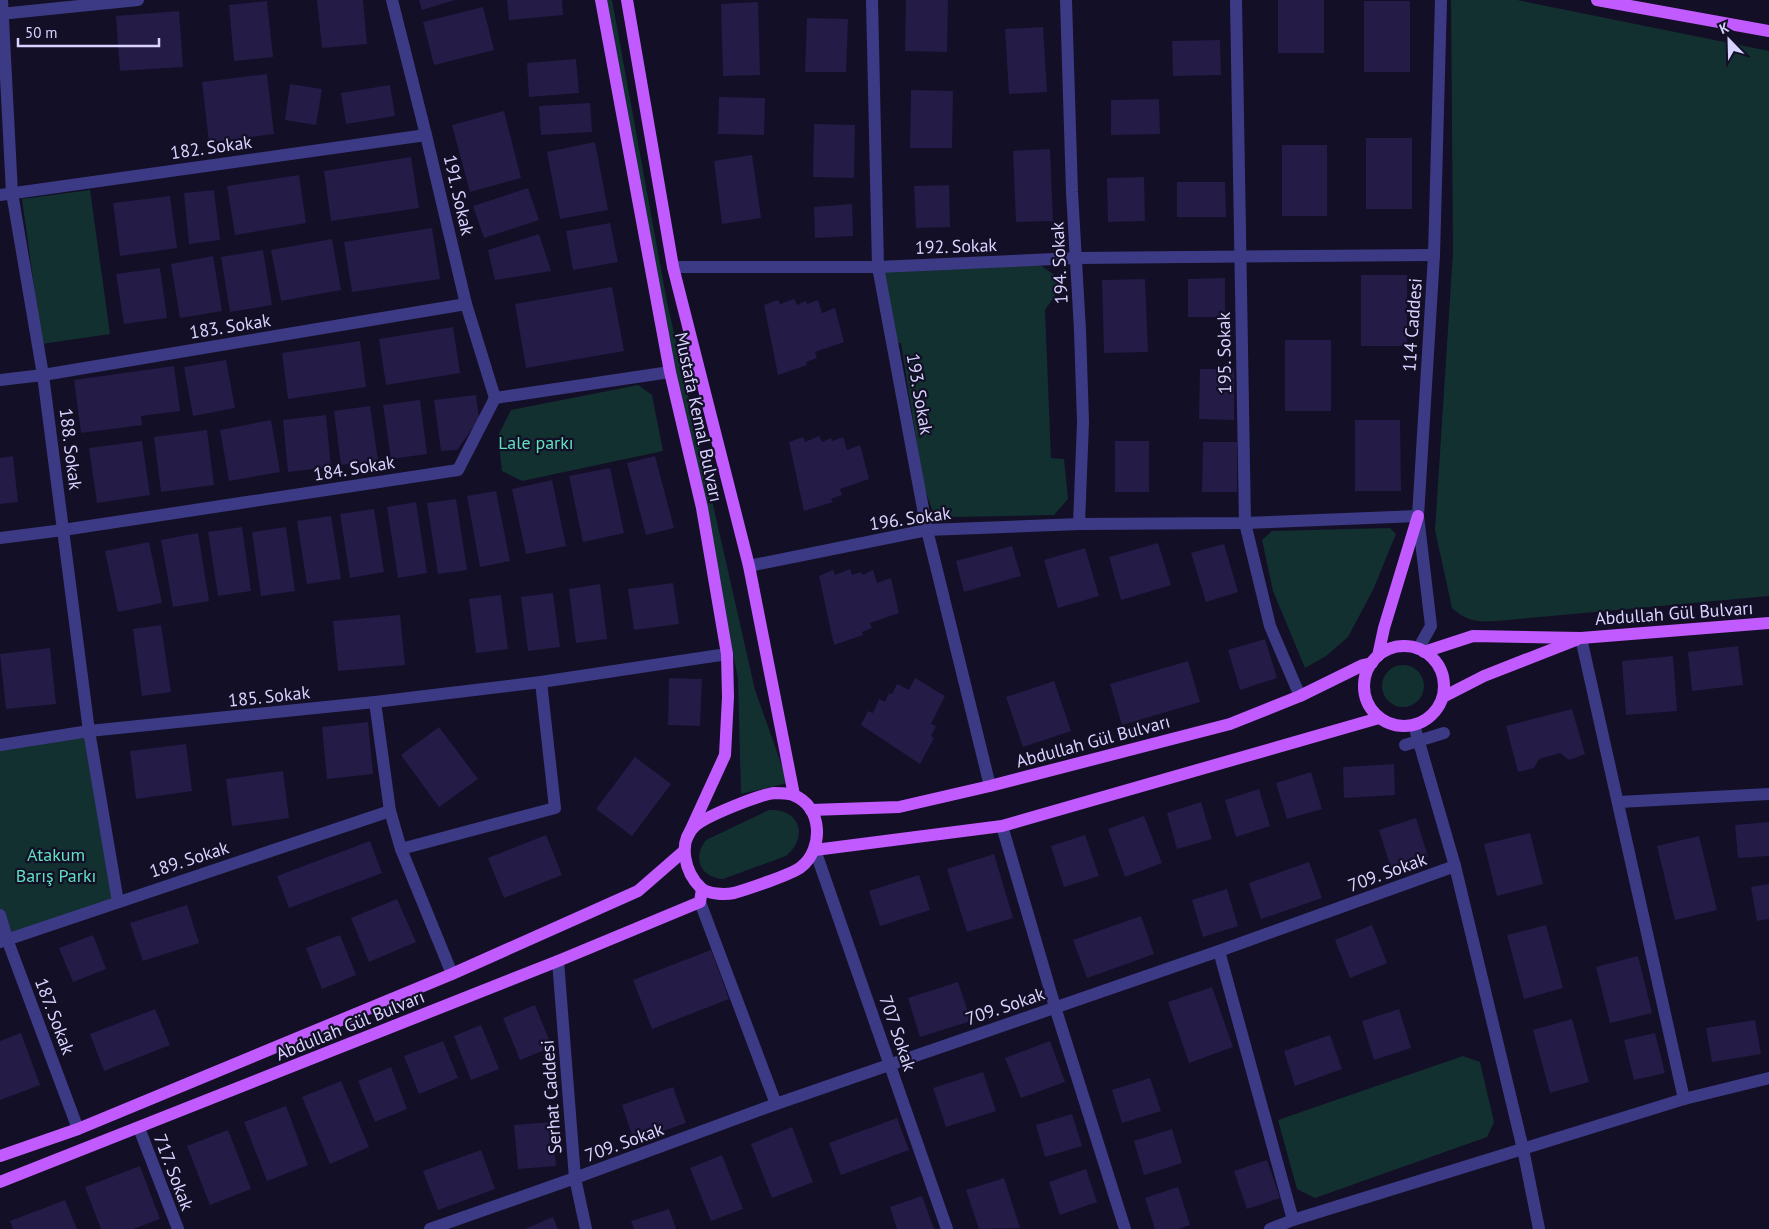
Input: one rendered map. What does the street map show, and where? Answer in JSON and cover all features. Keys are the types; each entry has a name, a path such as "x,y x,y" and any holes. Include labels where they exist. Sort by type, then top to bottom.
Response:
{"main road":[{"name":"Mustafa Kemal Bulvarı","path":"601,0 670,372 702,508 727,654 728,697 725,755 687,838"},
{"name":"Mustafa Kemal Bulvarı","path":"627,0 673,267 749,566 794,796"},
{"path":"1598,0 1769,31"},
{"path":"1375,659 1387,650 1408,646 1421,650 1434,660 1441,671 1444,684 1443,697 1432,715 1423,722 1414,725 1389,724 1370,709 1364,692 1366,673 1375,659 1418,516"},
{"name":"Abdullah Gül Bulvarı","path":"1421,650 1473,636 1581,638 1769,623"},
{"name":"Abdullah Gül Bulvarı","path":"1443,697 1484,676 1581,638"},
{"name":"Abdullah Gül Bulvarı","path":"812,810 899,807 990,786 1230,724 1300,696 1375,659"},
{"path":"815,850 1002,826 1379,718"},
{"path":"774,793 794,796 812,810 817,827 815,850 800,869 740,892 727,894 702,889 693,878 687,866 684,851 687,838 694,827 703,820 762,795 774,793"},
{"name":"Abdullah Gül Bulvarı","path":"0,1156 78,1129 452,974 638,891 684,851"},
{"path":"700,902 702,889"},
{"name":"Abdullah Gül Bulvarı","path":"0,1182 558,961 700,902"}],"street":[{"name":"188. Sokak","path":"2,0 6,194 44,375 89,732 118,902"},
{"path":"1,14 138,0"},
{"name":"191. Sokak","path":"392,0 466,304 495,398"},
{"name":"193. Sokak","path":"872,0 878,267 927,530 990,786"},
{"name":"194. Sokak","path":"1066,0 1072,192 1083,422 1079,524"},
{"name":"195. Sokak","path":"1236,0 1245,523 1270,626 1300,696"},
{"name":"114 Caddesi","path":"1421,650 1431,626 1418,516 1434,255 1441,0"},
{"name":"182. Sokak","path":"6,194 426,135"},
{"name":"192. Sokak","path":"673,267 878,267 1076,258 1434,255"},
{"name":"183. Sokak","path":"0,380 44,375 466,304"},
{"path":"495,398 670,372"},
{"name":"184. Sokak","path":"0,538 458,470 495,398"},
{"name":"196. Sokak","path":"749,566 927,530 1079,524 1245,523 1418,516"},
{"path":"1581,638 1684,1099"},
{"name":"185. Sokak","path":"0,745 89,732 375,702 541,682 727,654"},
{"path":"401,849 555,808 541,682"},
{"path":"375,702 390,811 401,849 452,974"},
{"name":"709. Sokak","path":"430,1229 776,1104 1219,951 1455,866 1414,725"},
{"path":"1405,745 1444,733"},
{"path":"1619,802 1769,794"},
{"name":"189. Sokak","path":"4,941 390,811"},
{"path":"1002,826 1055,1007 1125,1229"},
{"name":"707 Sokak","path":"815,850 947,1229"},
{"path":"1455,866 1523,1149 1539,1229"},
{"path":"700,902 776,1104"},
{"name":"187. Sokak","path":"0,915 4,941 78,1129"},
{"path":"1219,951 1294,1220"},
{"name":"Serhat Caddesi","path":"558,961 575,1178 586,1229"},
{"path":"1270,1229 1684,1099 1769,1078"},
{"name":"717. Sokak","path":"139,1128 178,1229"}],"green space":[{"path":"601,0 612,0 667,302 755,690 788,783 741,794 738,678 658,302"},
{"path":"1451,0 1517,0 1769,51 1769,596 1490,621 1468,619 1452,608 1435,530 1453,252"},
{"path":"90,190 110,334 42,344 22,199"},
{"path":"1039,264 1057,277 1057,293 1045,310 1051,458 1064,459 1068,499 1054,515 954,517 936,520 911,452 918,451 901,343 892,343 883,269"},
{"name":"Lale parkı","path":"638,385 652,395 663,451 522,481 502,471 498,436 511,410"},
{"path":"1390,528 1396,534 1373,590 1348,637 1326,656 1305,668 1273,591 1262,540 1272,531"},
{"path":"1407,665 1415,668 1421,674 1424,686 1421,698 1415,704 1399,707 1391,704 1385,698 1382,682 1385,674 1391,668"},
{"name":"Atakum Barış Parkı","path":"89,731 118,902 7,939 0,915 0,745"},
{"path":"769,810 788,814 798,825 797,841 786,856 723,879 715,878 704,871 699,860 706,840"},
{"path":"1463,1056 1480,1062 1494,1122 1487,1137 1315,1198 1297,1189 1278,1120"}],"building":[{"path":"317,0 363,0 367,44 322,48"},
{"path":"419,0 455,0 422,10"},
{"path":"507,0 562,0 563,15 509,20"},
{"path":"906,0 948,0 947,52 905,51"},
{"path":"1278,0 1324,0 1324,53 1278,53"},
{"path":"267,1 273,57 234,61 229,5"},
{"path":"1364,1 1410,1 1410,72 1364,72"},
{"path":"758,2 760,75 723,76 721,4"},
{"path":"483,7 494,50 434,65 423,22"},
{"path":"179,11 183,67 120,71 116,16"},
{"path":"807,18 848,19 846,72 805,72"},
{"path":"1043,27 1047,92 1009,94 1005,29"},
{"path":"1220,40 1221,75 1173,76 1172,41"},
{"path":"576,59 579,93 529,97 527,63"},
{"path":"267,74 274,134 209,142 202,82"},
{"path":"290,84 322,89 316,125 285,120"},
{"path":"390,85 395,116 346,124 341,93"},
{"path":"911,90 953,91 952,148 910,148"},
{"path":"719,97 765,98 764,135 718,134"},
{"path":"1159,99 1160,134 1111,135 1111,100"},
{"path":"590,103 592,132 541,135 539,106"},
{"path":"504,111 521,178 470,192 452,125"},
{"path":"814,124 855,125 854,178 813,177"},
{"path":"1366,138 1412,138 1412,209 1366,209"},
{"path":"595,142 608,210 560,219 547,152"},
{"path":"1282,145 1327,145 1327,216 1282,216"},
{"path":"1050,149 1053,221 1016,222 1013,151"},
{"path":"752,155 761,218 722,224 714,161"},
{"path":"411,157 419,208 331,221 324,171"},
{"path":"299,175 306,223 235,235 227,186"},
{"path":"1144,177 1145,221 1108,222 1107,178"},
{"path":"1177,182 1225,182 1226,217 1177,217"},
{"path":"949,185 950,227 916,228 914,186"},
{"path":"528,188 539,220 484,238 473,206"},
{"path":"214,190 220,240 189,244 184,193"},
{"path":"170,196 177,248 120,256 113,203"},
{"path":"852,204 853,236 815,238 814,207"},
{"path":"610,223 618,262 573,270 566,231"},
{"path":"432,228 440,279 352,292 344,242"},
{"path":"539,234 551,271 495,280 488,250"},
{"path":"332,239 341,290 281,301 271,250"},
{"path":"263,250 272,305 230,312 221,257"},
{"path":"213,256 222,311 180,318 171,264"},
{"path":"160,268 167,318 124,324 116,274"},
{"path":"1361,275 1407,275 1407,346 1361,346"},
{"path":"1225,278 1225,317 1188,317 1188,279"},
{"path":"1145,279 1148,352 1104,353 1102,280"},
{"path":"612,287 624,351 526,368 515,304"},
{"path":"794,299 797,305 806,301 807,304 818,300 822,313 835,308 844,342 815,352 817,358 806,362 807,365 778,375 764,305 778,300 780,304"},
{"path":"453,327 460,373 386,385 379,339"},
{"path":"1285,340 1331,340 1331,411 1285,411"},
{"path":"360,341 366,387 288,399 282,353"},
{"path":"226,360 235,408 193,416 184,367"},
{"path":"174,366 180,411 141,416 142,425 81,433 74,380"},
{"path":"1200,369 1234,369 1234,420 1199,419"},
{"path":"476,395 479,419 457,450 441,451 434,400"},
{"path":"420,400 427,454 391,459 383,405"},
{"path":"370,406 378,460 341,465 334,411"},
{"path":"326,415 331,467 288,472 283,420"},
{"path":"271,420 280,472 229,481 220,430"},
{"path":"1355,420 1400,420 1401,491 1355,491"},
{"path":"207,430 214,485 161,492 154,437"},
{"path":"819,436 822,442 831,438 832,441 843,437 847,450 860,445 869,479 840,489 842,495 831,499 833,502 804,511 789,442 803,437 805,442"},
{"path":"142,441 150,495 97,503 89,448"},
{"path":"1115,441 1149,441 1149,492 1115,492"},
{"path":"1203,442 1237,442 1237,492 1202,492"},
{"path":"13,456 18,502 0,504 0,458"},
{"path":"655,456 674,528 646,535 627,463"},
{"path":"610,468 624,533 583,542 569,476"},
{"path":"552,480 566,546 526,554 512,489"},
{"path":"496,491 510,561 480,567 467,496"},
{"path":"456,499 467,570 438,574 427,503"},
{"path":"416,502 427,573 398,578 387,507"},
{"path":"374,509 384,572 350,578 340,514"},
{"path":"331,516 341,579 307,584 297,521"},
{"path":"242,527 251,591 218,596 208,532"},
{"path":"286,527 295,591 261,596 252,532"},
{"path":"198,533 209,601 173,607 161,540"},
{"path":"149,542 162,603 118,612 105,551"},
{"path":"1158,543 1171,585 1121,600 1109,557"},
{"path":"1224,544 1238,592 1206,602 1191,553"},
{"path":"1012,546 1021,576 964,592 956,561"},
{"path":"1085,548 1099,596 1058,608 1044,560"},
{"path":"850,569 852,575 861,572 863,575 873,570 877,583 891,578 899,613 870,623 872,628 862,632 863,635 834,645 819,576 833,570 835,575"},
{"path":"673,583 679,624 634,630 628,589"},
{"path":"600,584 607,639 576,643 569,589"},
{"path":"553,593 560,647 528,651 521,597"},
{"path":"501,595 508,649 476,653 469,599"},
{"path":"400,615 405,665 338,671 333,621"},
{"path":"161,625 171,692 142,696 133,629"},
{"path":"1265,639 1277,678 1240,690 1228,650"},
{"path":"1738,646 1743,685 1692,691 1688,652"},
{"path":"50,648 56,704 6,709 0,654"},
{"path":"1673,656 1677,711 1626,715 1622,661"},
{"path":"1188,661 1200,702 1122,725 1110,684"},
{"path":"669,678 702,679 700,726 668,725"},
{"path":"915,678 945,696 931,724 936,726 931,736 934,738 920,764 861,725 868,711 873,713 879,699 885,702 889,693 892,694 897,684 909,690"},
{"path":"1054,681 1071,731 1023,747 1006,697"},
{"path":"1572,709 1585,754 1569,760 1560,753 1539,759 1534,768 1518,772 1506,726"},
{"path":"368,722 373,774 327,779 322,727"},
{"path":"439,727 478,779 439,807 401,755"},
{"path":"186,744 192,791 136,799 130,751"},
{"path":"635,757 671,784 632,836 596,809"},
{"path":"1394,764 1395,795 1344,798 1343,767"},
{"path":"283,771 289,818 232,826 226,779"},
{"path":"1311,772 1322,809 1287,819 1276,783"},
{"path":"1259,789 1270,826 1236,837 1225,800"},
{"path":"1201,802 1212,839 1177,849 1167,813"},
{"path":"1144,816 1162,863 1125,877 1108,829"},
{"path":"1416,818 1428,857 1391,868 1379,830"},
{"path":"1769,822 1769,856 1738,858 1735,825"},
{"path":"1530,833 1543,884 1497,896 1484,844"},
{"path":"546,835 562,875 504,898 488,858"},
{"path":"1085,835 1099,876 1064,887 1051,846"},
{"path":"1699,836 1717,910 1675,920 1657,846"},
{"path":"370,841 382,873 289,908 277,876"},
{"path":"994,854 1013,918 967,932 947,869"},
{"path":"1309,862 1322,898 1261,919 1249,883"},
{"path":"919,875 930,910 880,926 869,891"},
{"path":"1769,884 1769,919 1757,921 1751,887"},
{"path":"1227,889 1238,926 1203,937 1192,900"},
{"path":"397,899 416,942 369,962 351,918"},
{"path":"187,905 199,943 143,961 130,923"},
{"path":"1141,916 1154,954 1087,978 1073,940"},
{"path":"1372,925 1387,963 1350,978 1335,940"},
{"path":"1546,925 1563,988 1524,999 1507,935"},
{"path":"93,935 106,969 73,982 59,948"},
{"path":"340,935 356,975 322,989 306,948"},
{"path":"711,950 729,999 652,1029 633,980"},
{"path":"1638,956 1652,1013 1610,1023 1596,967"},
{"path":"958,982 971,1021 920,1037 908,998"},
{"path":"1212,987 1233,1047 1189,1063 1168,1002"},
{"path":"535,1005 552,1047 520,1060 503,1018"},
{"path":"155,1009 170,1045 104,1071 90,1034"},
{"path":"1399,1009 1411,1048 1374,1060 1362,1021"},
{"path":"1572,1019 1589,1082 1550,1093 1533,1030"},
{"path":"1755,1020 1761,1054 1712,1062 1706,1028"},
{"path":"481,1025 499,1069 471,1080 454,1036"},
{"path":"21,1033 40,1085 0,1100 0,1041"},
{"path":"1655,1033 1665,1073 1634,1080 1624,1040"},
{"path":"1330,1035 1342,1069 1295,1086 1284,1051"},
{"path":"443,1041 458,1078 419,1094 404,1056"},
{"path":"1050,1041 1065,1082 1021,1098 1005,1058"},
{"path":"391,1067 407,1109 375,1122 358,1081"},
{"path":"983,1072 996,1111 946,1127 933,1088"},
{"path":"1150,1078 1161,1111 1122,1123 1112,1090"},
{"path":"341,1081 369,1147 330,1164 302,1097"},
{"path":"673,1087 686,1123 634,1141 622,1105"},
{"path":"286,1106 308,1165 267,1181 244,1122"},
{"path":"1072,1114 1082,1146 1045,1157 1036,1125"},
{"path":"897,1118 909,1150 841,1175 829,1143"},
{"path":"552,1122 556,1166 518,1169 514,1125"},
{"path":"792,1127 813,1182 772,1198 751,1144"},
{"path":"1172,1129 1182,1163 1144,1175 1134,1141"},
{"path":"228,1130 251,1189 210,1205 187,1146"},
{"path":"481,1150 495,1189 438,1210 423,1171"},
{"path":"722,1155 743,1209 711,1221 690,1168"},
{"path":"1267,1160 1280,1198 1247,1209 1234,1171"},
{"path":"140,1166 160,1219 133,1229 101,1229 85,1187"},
{"path":"1086,1169 1097,1202 1060,1215 1049,1182"},
{"path":"1004,1178 1020,1228 979,1229 966,1190"},
{"path":"1178,1187 1190,1225 1178,1229 1155,1229 1145,1198"},
{"path":"922,1196 934,1229 897,1229 890,1207"},
{"path":"65,1200 77,1229 13,1229 10,1221"},
{"path":"669,1209 676,1229 634,1229 631,1221"},
{"path":"553,1217 558,1229 525,1229"}]}
